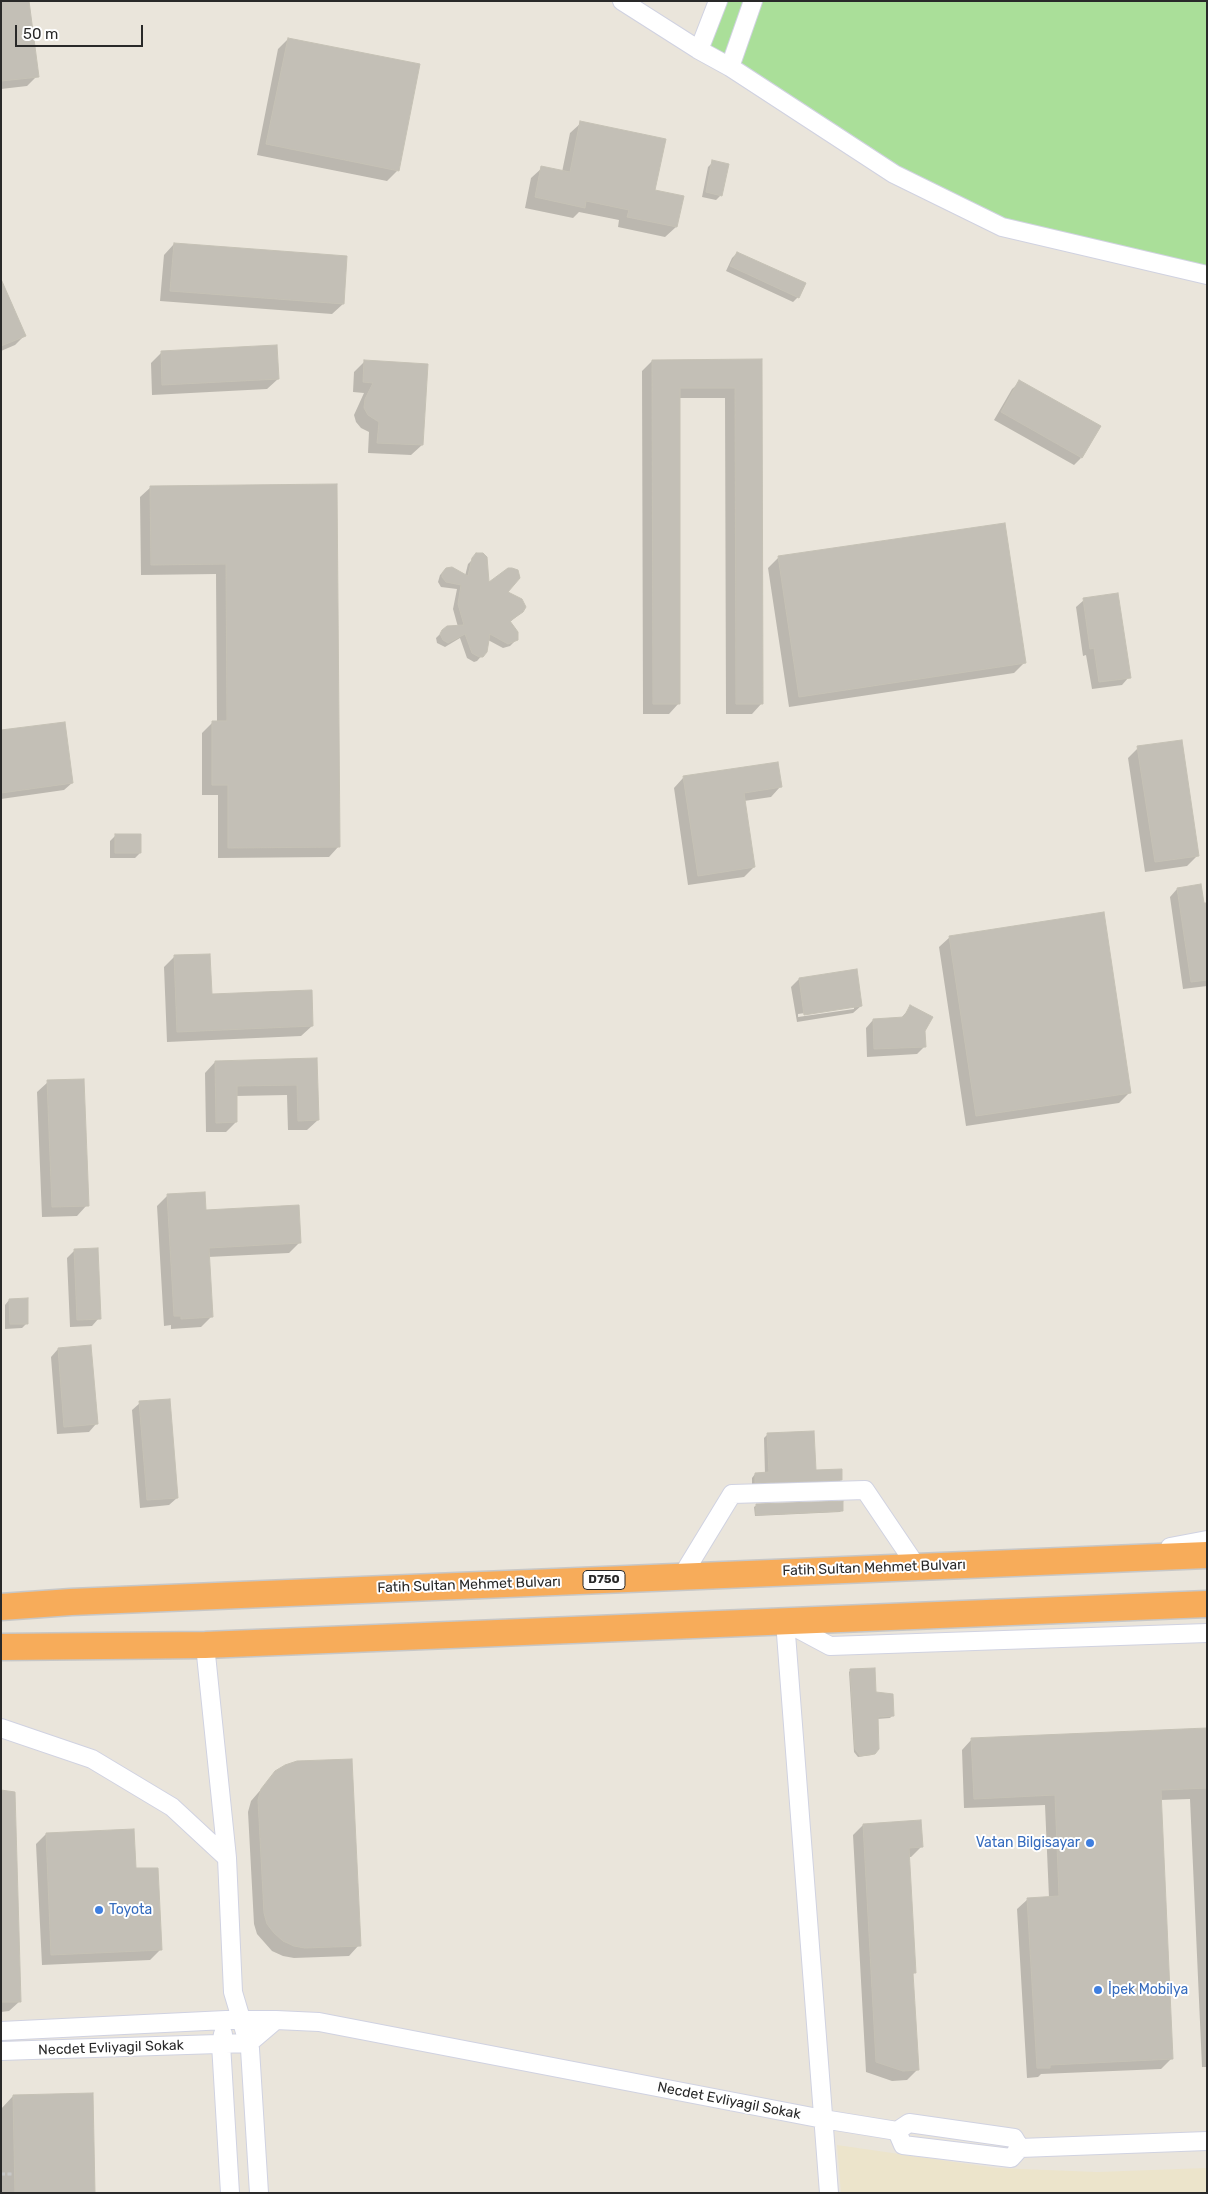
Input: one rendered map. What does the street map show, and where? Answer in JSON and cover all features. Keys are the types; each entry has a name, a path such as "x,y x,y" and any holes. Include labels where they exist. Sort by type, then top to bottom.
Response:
{"highway":[{"name":"Fatih Sultan Mehmet Bulvarı","path":"1,1607 71,1602 1207,1554"},
{"path":"1,1591 71,1602"},
{"path":"1,1647 205,1645 1207,1604"},
{"path":"1,1665 75,1647"}],"street":[{"path":"622,1 699,50 730,67 894,174 1002,227 1207,275"},
{"path":"699,50 718,1"},
{"path":"730,67 753,1"},
{"path":"682,1576 732,1494 865,1490 917,1567"},
{"path":"1111,1558 1207,1540"},
{"path":"785,1621 830,1646 1207,1633"},
{"path":"785,1621 829,2193"},
{"path":"205,1645 227,1858 234,2020 222,2044 230,2193"},
{"path":"1,1728 92,1758 172,1807 227,1858"},
{"path":"234,2020 248,2043 259,2193"},
{"name":"Necdet Evliyagil Sokak","path":"1,2031 234,2020 318,2022 897,2132 903,2144 912,2146 1011,2158 1020,2148 1207,2141"},
{"path":"248,2043 276,2020"},
{"name":"Necdet Evliyagil Sokak","path":"1,2051 248,2043"}],"path":[{"path":"1,2174 14,2174"}],"shaded area":[{"path":"837,2145 996,2168 1097,2172 1207,2168 1207,2193 841,2193"}],"green space":[{"path":"718,1 1207,1 1207,275 1002,227 699,50"}],"building":[{"path":"1,1 29,1 39,77 1,81"},
{"path":"288,38 420,64 399,171 266,144"},
{"path":"580,121 666,139 655,190 684,196 677,227 627,217 629,210 586,201 585,208 535,197 541,166 570,172"},
{"path":"712,160 729,164 722,196 706,192"},
{"path":"174,243 347,256 344,304 170,291"},
{"path":"737,252 806,283 799,298 730,266"},
{"path":"1,279 26,336 1,346"},
{"path":"277,345 279,379 162,385 161,351"},
{"path":"762,359 763,704 736,704 735,388 680,388 680,704 653,704 652,360"},
{"path":"364,360 428,364 423,445 377,443 379,422 368,415 364,408 365,399 373,383 363,382"},
{"path":"1019,380 1101,426 1082,458 1001,412"},
{"path":"337,484 340,847 228,848 228,785 212,785 212,721 227,721 226,564 151,565 150,486"},
{"path":"1005,523 1026,663 799,697 778,556"},
{"path":"476,553 483,553 487,557 489,582 508,568 518,570 520,578 508,592 522,599 526,607 523,612 510,621 518,632 518,640 508,644 490,634 487,652 483,657 472,653 465,634 448,643 443,640 440,634 447,626 464,625 458,604 461,585 446,582 442,577 442,573 446,568 452,567 468,576 472,558"},
{"path":"1118,593 1131,678 1099,682 1094,648 1090,649 1083,598"},
{"path":"65,722 73,783 1,793 1,730"},
{"path":"1182,740 1199,856 1155,862 1137,746"},
{"path":"778,762 782,787 744,793 755,867 698,876 683,776"},
{"path":"115,834 141,834 141,853 115,853"},
{"path":"1201,884 1204,903 1207,903 1207,980 1191,982 1177,888"},
{"path":"1104,912 1131,1093 976,1116 949,936"},
{"path":"210,954 212,994 312,990 313,1026 177,1032 174,955"},
{"path":"857,969 862,1006 804,1015 799,978"},
{"path":"910,1005 933,1017 925,1031 926,1047 874,1049 873,1019 904,1017"},
{"path":"317,1058 319,1120 298,1121 297,1085 237,1086 237,1122 216,1123 215,1061"},
{"path":"84,1079 89,1206 52,1207 47,1080"},
{"path":"205,1192 206,1210 299,1205 301,1243 209,1248 213,1317 181,1319 181,1316 174,1316 167,1194"},
{"path":"98,1248 101,1319 77,1320 74,1249"},
{"path":"28,1298 28,1324 10,1324 9,1299"},
{"path":"91,1345 98,1424 64,1427 58,1348"},
{"path":"170,1399 178,1498 147,1500 139,1401"},
{"path":"814,1431 816,1470 842,1469 842,1480 755,1483 755,1473 769,1472 767,1433"},
{"path":"843,1501 843,1511 756,1515 756,1504"},
{"path":"875,1668 876,1692 893,1694 894,1716 878,1717 879,1749 875,1754 860,1756 855,1749 850,1669"},
{"path":"1207,1728 1207,1788 1161,1790 1173,2059 1050,2065 1050,2068 1037,2068 1027,1898 1059,1896 1055,1795 974,1799 971,1738"},
{"path":"352,1759 361,1946 305,1948 294,1946 283,1941 274,1933 267,1924 264,1913 258,1800 261,1789 275,1771 297,1761"},
{"path":"1,1790 15,1792 21,2002 1,2002"},
{"path":"921,1820 923,1847 909,1848 916,1973 913,1973 919,2070 903,2071 876,2062 863,1824"},
{"path":"134,1829 136,1868 158,1868 162,1950 51,1955 46,1833"},
{"path":"93,2093 95,2193 15,2193 13,2095"}],"place":[{"name":"Vatan Bilgisayar","path":"1090,1843"},
{"name":"Toyota","path":"99,1910"},
{"name":"İpek Mobilya","path":"1098,1990"}]}
